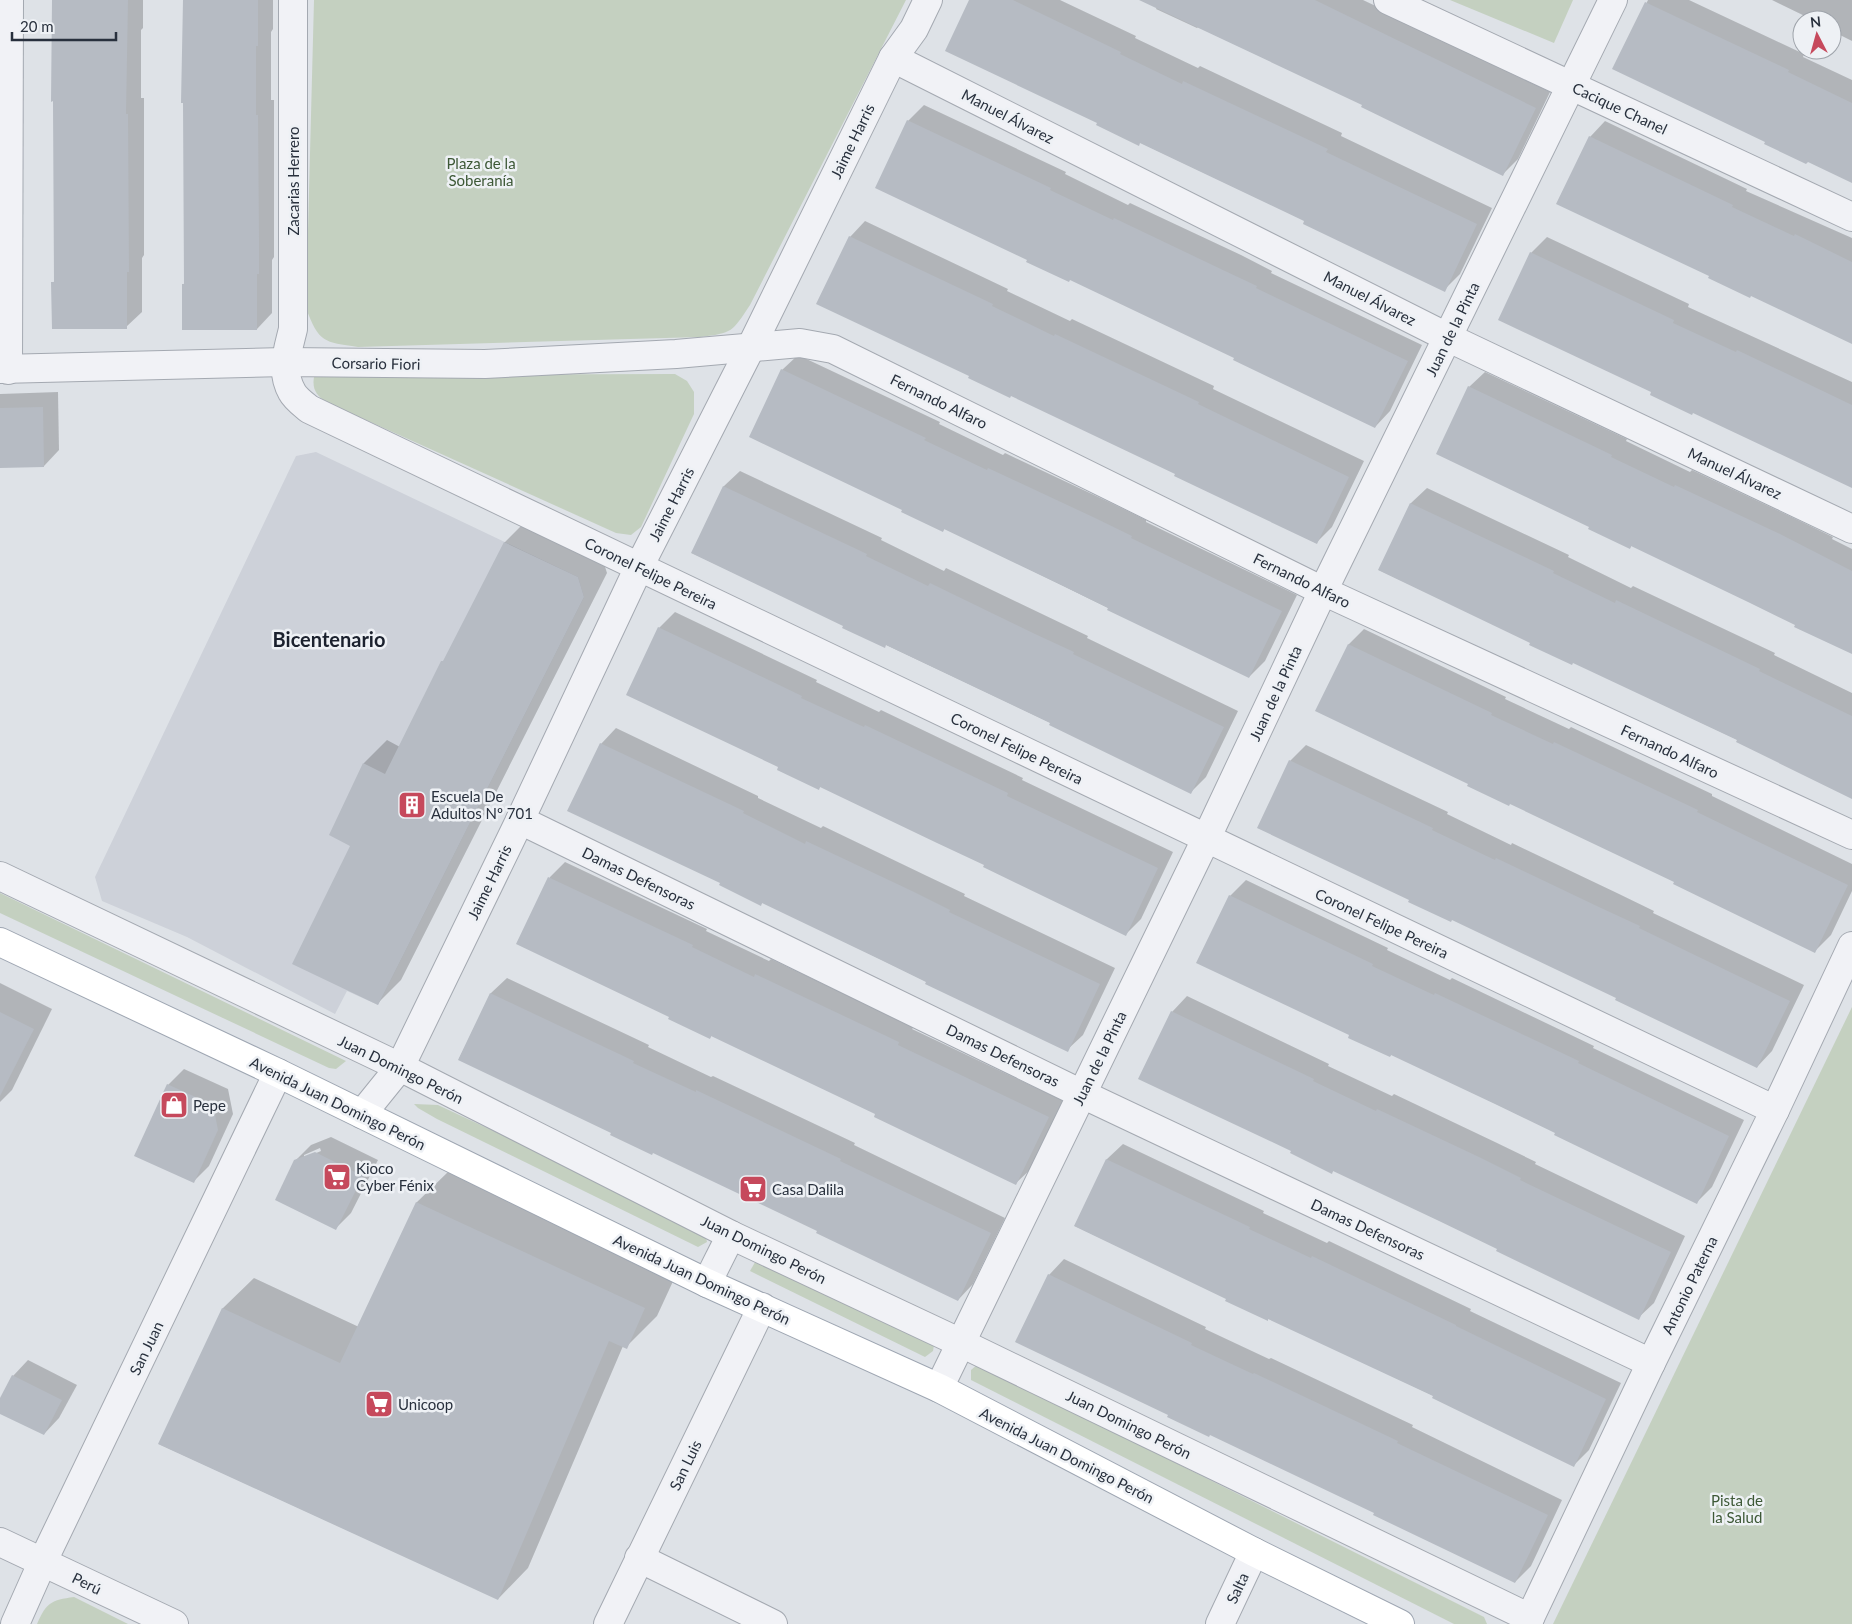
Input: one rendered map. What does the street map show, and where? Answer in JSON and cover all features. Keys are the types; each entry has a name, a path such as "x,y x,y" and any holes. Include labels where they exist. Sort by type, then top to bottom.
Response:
{"main road":[{"name":"Avenida Juan Domingo Perón","path":"0,942 278,1073 708,1283 939,1388 1254,1552 1400,1624"}],"street":[{"path":"4,370 9,0"},
{"name":"Zacarias Herrero","path":"285,362 293,329 293,0"},
{"name":"Jaime Harris","path":"362,1114 400,1067 520,820 639,568 751,347 893,58 914,29 928,0"},
{"name":"Cacique Chanel","path":"1388,0 1852,217"},
{"name":"Juan de la Pinta","path":"939,1388 1206,839 1323,591 1449,338 1613,0"},
{"name":"Manuel Álvarez","path":"893,58 1449,338 1852,529"},
{"name":"Fernando Alfaro","path":"751,347 800,343 832,349 1323,591 1852,835"},
{"name":"Corsario Fiori","path":"4,370 285,362 484,364 676,354 751,347"},
{"name":"Coronel Felipe Pereira","path":"285,362 286,376 292,392 309,409 1775,1110"},
{"name":"Damas Defensoras","path":"520,820 1082,1094 1651,1363"},
{"name":"Juan Domingo Perón","path":"0,876 400,1067 731,1234 961,1343 1529,1621"},
{"name":"Antonio Paterna","path":"1529,1621 1852,946"},
{"name":"San Juan","path":"16,1624 43,1561 278,1073"},
{"path":"708,1283 731,1234"},
{"name":"San Luis","path":"608,1624 762,1306"},
{"name":"Perú","path":"0,1542 174,1624"},
{"name":"Salta","path":"1220,1624 1254,1552"},
{"path":"640,1558 772,1624"}],"shaded area":[{"path":"316,452 578,577 584,597 378,1005 347,991 335,1014 187,937 102,901 95,877 296,456"}],"green space":[{"name":"Plaza de la Soberanía","path":"314,0 906,0 750,305 731,330 700,337 358,347 337,344 324,339 315,328 306,308"},
{"path":"1450,0 1573,0 1554,43"},
{"path":"675,374 687,381 694,392 694,414 641,527 631,535 616,533 326,402 317,394 314,388 314,377 317,375"},
{"path":"0,893 346,1061 336,1069 329,1068 0,913"},
{"name":"Pista de la Salud","path":"1852,1007 1852,1624 1553,1624"},
{"path":"414,1104 438,1105 704,1230 707,1242 698,1247 437,1119"},
{"path":"758,1257 934,1345 933,1351 925,1357 750,1271"},
{"path":"978,1364 1484,1617 1487,1624 1454,1624 971,1380 971,1370"},
{"path":"74,1597 128,1624 37,1624 43,1611 50,1604"}],"building":[{"path":"52,0 128,0 126,114 128,114 129,272 127,272 127,329 52,329 51,282 54,282 53,101 51,102"},
{"path":"183,0 258,0 258,46 256,46 259,238 257,330 182,330 182,284 184,284 183,103 181,103"},
{"path":"969,0 1013,0 1121,52 1120,54 1182,84 1183,81 1328,149 1326,152 1477,224 1445,292 1303,224 1304,221 1140,143 1139,146 1096,125 1097,123 945,51"},
{"path":"1139,0 1315,0 1536,108 1503,176 1361,107 1362,105"},
{"path":"1645,2 1789,70 1788,72 1852,103 1852,183 1808,162 1806,164 1764,144 1765,142 1612,69"},
{"path":"907,120 1051,188 1050,190 1113,220 1114,218 1257,286 1256,288 1408,361 1375,428 1233,360 1234,358 1070,280 1069,282 1026,262 1027,260 875,188"},
{"path":"1589,136 1733,205 1732,207 1794,236 1795,234 1852,262 1852,344 1751,296 1750,298 1708,278 1709,276 1556,204"},
{"path":"849,236 993,304 992,306 1054,336 1055,334 1199,402 1198,404 1349,477 1317,544 1174,476 1175,474 1011,396 1010,398 968,378 969,376 816,304"},
{"path":"1530,252 1674,320 1673,323 1736,352 1737,350 1852,405 1852,488 1693,413 1692,415 1650,395 1651,392 1498,320"},
{"path":"781,369 926,438 924,440 987,470 988,468 1093,517 1132,536 1131,538 1282,611 1249,678 1107,610 1108,608 1061,585 944,529 943,532 901,512 902,510 749,437"},
{"path":"1468,386 1674,487 1675,485 1780,534 1852,571 1852,654 1794,627 1795,625 1748,602 1631,546 1630,549 1588,529 1589,527 1436,454"},
{"path":"43,407 44,467 0,468 0,408"},
{"path":"723,486 867,554 866,556 928,586 930,583 1074,652 1073,654 1224,727 1191,794 1049,725 1050,723 886,645 885,648 842,628 843,626 691,553"},
{"path":"1410,503 1554,571 1553,573 1615,603 1616,600 1760,669 1759,671 1852,716 1852,799 1736,742 1737,740 1573,663 1572,665 1529,645 1530,643 1378,570"},
{"name":"Escuela De Adultos Nº 701","path":"504,542 578,577 584,597 378,1005 292,964 350,846 329,835 363,763 385,774 441,661 443,661"},
{"path":"658,627 802,696 801,698 864,727 865,725 1008,793 1007,796 1158,868 1126,936 983,867 984,865 820,787 819,790 777,770 778,767 626,695"},
{"path":"1348,644 1492,713 1491,715 1553,744 1554,742 1698,810 1697,812 1848,885 1815,953 1673,884 1674,882 1510,804 1509,806 1467,786 1468,784 1315,711"},
{"path":"600,743 744,811 743,813 805,844 806,841 912,891 950,910 949,912 1100,984 1068,1052 925,984 926,982 879,959 762,903 761,906 719,885 720,883 567,811"},
{"path":"1289,760 1433,828 1432,830 1495,860 1496,858 1640,926 1639,928 1790,1001 1757,1068 1615,1000 1616,998 1452,920 1451,922 1408,902 1409,900 1257,828"},
{"path":"548,877 693,945 692,947 754,977 755,974 899,1042 898,1045 1049,1117 1016,1185 874,1117 875,1114 711,1036 710,1039 668,1019 669,1017 516,944"},
{"path":"1229,895 1373,964 1372,966 1434,995 1435,993 1579,1061 1578,1063 1729,1136 1697,1204 1554,1135 1555,1133 1495,1104 1391,1055 1390,1057 1348,1038 1349,1035 1196,963"},
{"path":"490,993 634,1061 633,1063 696,1092 696,1090 841,1159 840,1161 991,1233 958,1301 816,1233 817,1231 653,1153 652,1155 610,1135 611,1133 458,1060"},
{"path":"1171,1011 1314,1079 1313,1081 1376,1111 1377,1109 1479,1157 1521,1178 1520,1180 1671,1252 1639,1320 1496,1251 1497,1249 1437,1220 1333,1171 1332,1174 1290,1153 1291,1151 1138,1079"},
{"path":"0,1012 34,1029 0,1096"},
{"path":"167,1084 213,1105 218,1130 194,1183 134,1156"},
{"path":"315,1152 363,1176 336,1230 275,1200 294,1160"},
{"path":"1106,1159 1250,1227 1249,1229 1311,1258 1312,1256 1456,1325 1606,1399 1574,1467 1432,1398 1433,1396 1225,1301 1226,1299 1074,1226"},
{"name":"Unicoop","path":"416,1202 645,1308 627,1349 609,1341 498,1600 158,1444 222,1308 340,1363"},
{"path":"1048,1274 1192,1343 1191,1345 1398,1441 1397,1443 1548,1515 1515,1583 1373,1515 1374,1513 1210,1435 1209,1437 1167,1417 1168,1415 1015,1342"},
{"path":"12,1375 62,1400 44,1435 0,1414 0,1398"}],"place":[{"name":"Escuela De Adultos Nº 701","path":"412,805"},
{"name":"Pepe","path":"174,1105"},
{"name":"Kioco Cyber Fénix","path":"337,1177"},
{"name":"Casa Dalila","path":"753,1189"},
{"name":"Unicoop","path":"379,1404"}],"district":[{"name":"Bicentenario","path":"329,639"}]}
